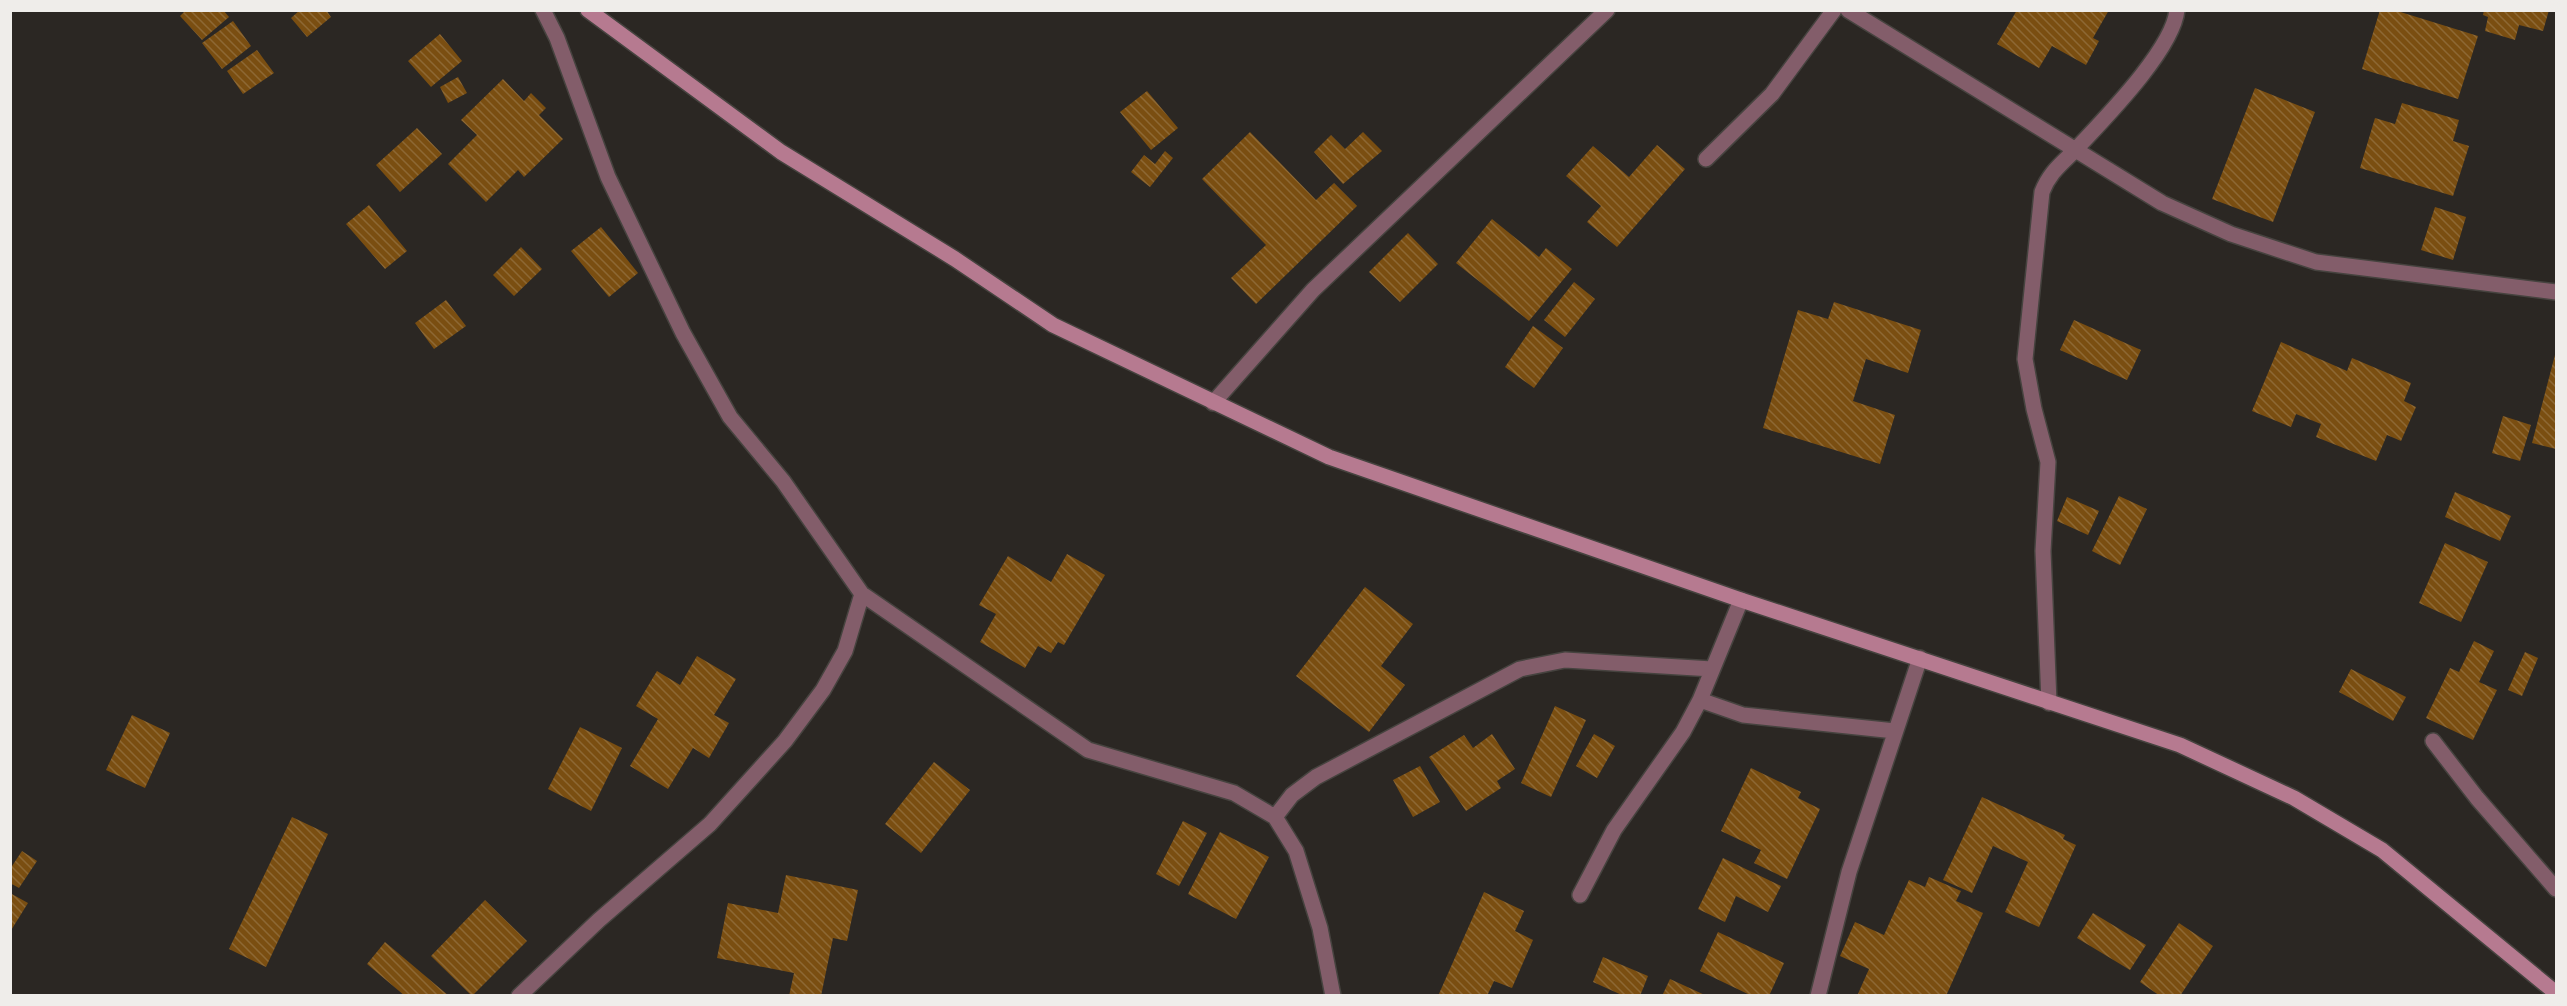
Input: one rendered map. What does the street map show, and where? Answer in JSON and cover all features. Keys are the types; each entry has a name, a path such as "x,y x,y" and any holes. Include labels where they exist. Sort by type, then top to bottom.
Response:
{"street":[{"path":"543,10 557,38 608,177 683,333 730,417 783,481 862,594 1088,750 1234,793 1275,817 1296,851 1320,928 1333,996"},
{"path":"588,10 781,152 955,259 1053,325 1329,457 1741,600 1920,657 2049,703 2180,745 2294,798 2382,850 2556,993"},
{"path":"1213,403 1313,290 1607,10"},
{"path":"1706,159 1772,94 1834,10"},
{"path":"1848,10 2163,203 2231,234 2316,262 2556,292"},
{"path":"2049,703 2043,551 2048,462 2034,409 2025,359 2042,192 2048,177 2115,107 2150,62 2176,23 2177,10"},
{"path":"519,996 598,920 710,824 785,741 823,690 845,651 862,594"},
{"path":"1580,895 1614,830 1683,732 1700,700 1741,600"},
{"path":"1818,996 1849,872 1920,657"},
{"path":"1275,817 1292,795 1316,777 1520,669 1566,660 1712,669"},
{"path":"1700,700 1743,715 1895,731"},
{"path":"2433,741 2477,798 2556,889"}],"building":[{"path":"186,10 223,10 229,17 202,40 180,16"},
{"path":"300,10 326,10 331,17 307,37 291,18"},
{"path":"2017,10 2109,10 2093,38 2099,41 2086,65 2052,46 2039,68 1997,44"},
{"path":"2380,10 2394,10 2478,36 2458,99 2362,69"},
{"path":"2484,10 2549,10 2543,31 2519,25 2515,40 2485,31 2488,17 2483,15"},
{"path":"233,21 251,46 222,69 202,43"},
{"path":"440,34 462,61 431,87 408,61"},
{"path":"257,50 274,73 243,94 227,71"},
{"path":"458,77 467,93 448,103 440,87"},
{"path":"503,79 524,101 531,93 546,108 539,115 563,139 524,177 518,170 486,202 448,164 477,135 461,120"},
{"path":"2255,88 2315,112 2273,222 2212,199"},
{"path":"1147,91 1178,128 1151,150 1120,112"},
{"path":"2402,103 2459,120 2453,141 2469,146 2453,196 2360,168 2375,118 2395,124"},
{"path":"417,128 442,154 400,192 376,165"},
{"path":"1250,132 1316,200 1334,183 1357,206 1256,304 1231,278 1266,245 1202,179"},
{"path":"1363,132 1382,151 1343,184 1314,152 1331,135 1345,149"},
{"path":"1657,145 1685,169 1617,247 1587,222 1601,206 1566,176 1593,146 1629,177"},
{"path":"1165,151 1173,158 1150,187 1131,172 1144,155 1155,164"},
{"path":"369,205 407,251 385,269 346,224"},
{"path":"2435,207 2466,217 2453,260 2421,250"},
{"path":"1492,219 1539,257 1546,248 1572,269 1529,321 1456,263"},
{"path":"601,227 638,273 609,297 571,251"},
{"path":"1408,233 1438,264 1400,302 1369,272"},
{"path":"521,247 542,269 514,296 493,275"},
{"path":"1574,282 1595,299 1565,337 1544,320"},
{"path":"446,300 466,326 434,349 415,323"},
{"path":"1834,302 1921,330 1908,373 1866,359 1853,401 1895,415 1880,464 1763,428 1798,310 1828,319"},
{"path":"2074,320 2141,350 2127,380 2060,350"},
{"path":"1533,326 1563,348 1534,388 1505,367"},
{"path":"2281,342 2347,371 2352,358 2411,383 2404,401 2416,407 2401,441 2387,435 2376,461 2316,437 2321,424 2296,414 2291,427 2252,411"},
{"path":"2556,351 2556,449 2532,443"},
{"path":"2503,416 2531,425 2520,461 2492,453"},
{"path":"2455,492 2511,516 2500,541 2445,517"},
{"path":"2119,496 2147,509 2120,565 2092,551"},
{"path":"2067,497 2099,511 2088,535 2057,521"},
{"path":"2445,543 2488,562 2461,622 2419,603"},
{"path":"1067,554 1105,575 1064,645 1058,642 1051,653 1038,646 1025,668 980,642 996,614 979,605 1008,556 1051,582"},
{"path":"1365,587 1413,624 1381,666 1405,685 1369,732 1296,676"},
{"path":"2474,641 2494,651 2479,682 2497,690 2473,740 2426,718 2450,668 2459,672"},
{"path":"2525,652 2538,658 2522,696 2508,690"},
{"path":"697,656 736,679 714,715 729,723 709,758 693,748 668,789 630,766 658,719 636,706 657,671 680,685"},
{"path":"2351,669 2406,697 2393,721 2339,692"},
{"path":"1555,706 1586,720 1551,797 1521,783"},
{"path":"132,715 170,733 145,788 106,770"},
{"path":"580,727 622,748 591,811 548,789"},
{"path":"1492,734 1515,769 1497,781 1501,788 1466,811 1429,757 1464,735 1473,748"},
{"path":"1594,734 1615,746 1597,778 1576,766"},
{"path":"934,762 970,790 921,853 885,824"},
{"path":"1420,766 1440,802 1413,817 1393,780"},
{"path":"1751,768 1801,792 1798,798 1820,809 1787,879 1754,863 1761,850 1721,831"},
{"path":"1982,797 2065,835 2063,839 2076,845 2039,927 2005,912 2028,862 1993,846 1972,893 1943,880"},
{"path":"292,817 328,834 266,967 229,949"},
{"path":"1183,821 1207,833 1179,886 1156,874"},
{"path":"1220,832 1269,857 1236,919 1188,894"},
{"path":"22,851 37,861 19,888 10,883 10,869"},
{"path":"1723,858 1781,886 1768,912 1736,896 1725,922 1698,909"},
{"path":"786,875 858,890 847,941 833,938 821,996 789,996 794,973 717,958 728,903 778,913"},
{"path":"1929,877 1961,891 1956,901 1983,913 1946,996 1857,996 1869,969 1840,956 1855,922 1884,935 1909,880 1925,887"},
{"path":"1484,892 1524,911 1515,931 1533,940 1512,988 1494,981 1487,996 1438,996"},
{"path":"10,893 28,903 10,932"},
{"path":"485,900 527,941 472,996 431,956"},
{"path":"2093,913 2146,945 2130,970 2077,938"},
{"path":"2179,923 2213,946 2180,996 2160,996 2140,982"},
{"path":"1718,932 1784,963 1769,996 1752,996 1700,971"},
{"path":"385,942 449,996 405,996 367,964"},
{"path":"1603,957 1648,976 1640,996 1624,996 1593,982"},
{"path":"1670,979 1707,996 1662,996"}]}
